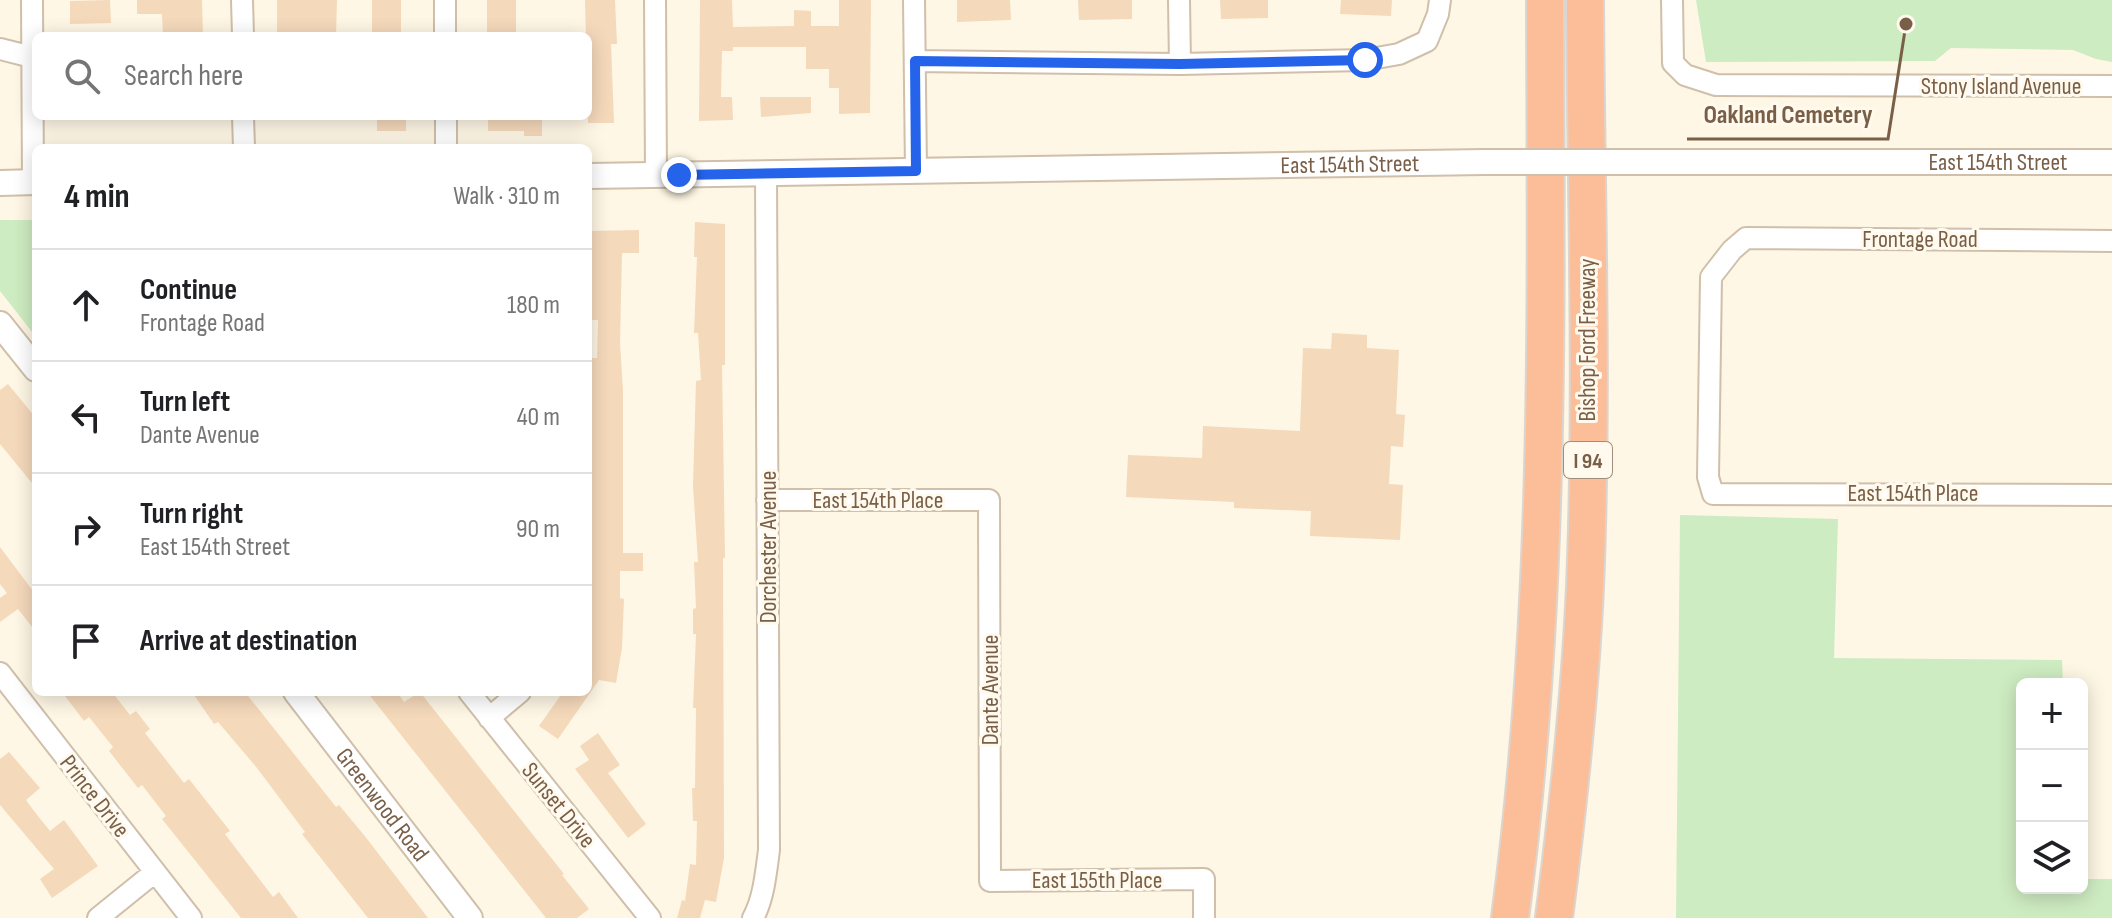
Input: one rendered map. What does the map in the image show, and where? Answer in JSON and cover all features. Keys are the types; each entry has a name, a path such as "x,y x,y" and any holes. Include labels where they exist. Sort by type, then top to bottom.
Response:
{"highway":[{"name":"Bishop Ford Freeway","path":"1510,918 1534,701 1541,583 1545,456 1545,0"},
{"name":"Bishop Ford Freeway","path":"1554,918 1567,812 1585,588 1588,459 1585,0"}],"street":[{"path":"0,49 32,57 32,0"},
{"path":"242,0 243,32"},
{"path":"445,0 445,32"},
{"path":"655,0 656,176"},
{"path":"914,0 916,171"},
{"path":"1179,0 1180,64"},
{"path":"915,61 1180,64 1365,60 1399,54 1427,41 1440,0"},
{"name":"Stony Island Avenue","path":"1672,0 1673,63 1685,75 1716,85 2112,86"},
{"path":"33,120 33,144"},
{"path":"243,120 244,144"},
{"path":"446,120 446,144"},
{"name":"East 154th Street","path":"592,176 1485,162 2112,162"},
{"name":"Dorchester Avenue","path":"753,918 764,882 769,850 766,173"},
{"path":"0,183 32,182"},
{"name":"Frontage Road","path":"1713,494 1708,477 1711,277 1732,250 1746,238 2112,241"},
{"path":"0,324 32,364"},
{"name":"East 154th Place","path":"1713,494 2112,495"},
{"name":"East 154th Place","path":"767,500 989,500"},
{"name":"Dante Avenue","path":"989,500 990,881"},
{"name":"Prince Drive","path":"0,673 191,918"},
{"name":"Greenwood Road","path":"299,696 470,918"},
{"name":"Sunset Drive","path":"472,696 650,918"},
{"path":"489,718 515,696"},
{"path":"98,918 155,872"},
{"name":"East 155th Place","path":"990,881 1204,879 1204,918"}],"green space":[{"path":"1696,0 2112,0 2112,62 2073,50 1951,48 1935,61 1706,62"},
{"path":"0,220 32,220 32,332 0,291"},
{"path":"1680,515 1838,519 1834,658 2062,660 2063,678 2016,678 2016,894 2088,894 2088,879 2112,879 2112,918 1676,918"}],"building":[{"path":"110,0 111,23 70,24 70,1"},
{"path":"137,0 202,0 203,32 163,32 162,14 137,14"},
{"path":"277,0 337,0 336,32 277,32"},
{"path":"372,0 401,0 401,32 372,32"},
{"path":"487,0 516,0 516,32 487,32"},
{"path":"585,0 615,0 617,44 611,44 614,123 588,123 588,120 592,120 592,32 586,32"},
{"path":"700,0 732,0 733,27 794,26 794,10 811,11 811,26 839,26 839,0 871,0 870,113 839,114 839,88 829,88 829,69 806,69 806,47 733,47 733,51 722,51 721,97 732,97 733,120 699,121"},
{"path":"957,0 1010,0 1011,20 957,22"},
{"path":"1078,0 1132,0 1132,19 1079,20"},
{"path":"1220,0 1268,0 1268,18 1221,19"},
{"path":"1341,0 1392,0 1391,16 1340,14"},
{"path":"760,97 811,97 811,113 761,117"},
{"path":"377,120 406,120 406,131 377,131"},
{"path":"488,120 542,120 542,136 524,136 524,131 488,131"},
{"path":"695,222 725,224 725,365 722,365 724,858 716,902 705,900 700,918 677,918 682,900 685,901 690,864 696,865 697,821 693,821 692,788 695,788 696,708 693,708 696,634 693,634 693,609 696,608 694,562 698,562 693,486 696,381 701,380 698,333 694,333"},
{"path":"639,230 639,253 622,253 620,343 623,553 643,553 643,571 620,571 620,598 624,599 622,648 616,683 599,680 592,690 592,358 597,358 598,320 592,320 592,231"},
{"path":"1332,333 1367,335 1367,348 1399,350 1396,414 1405,415 1403,447 1391,446 1389,484 1403,485 1400,540 1310,536 1311,511 1234,508 1234,502 1126,497 1128,455 1202,458 1203,426 1300,431 1303,348 1331,349"},
{"path":"8,384 32,413 32,483 0,444 0,390"},
{"path":"0,547 32,590 32,627 18,609 0,622 0,598 7,593 0,584"},
{"path":"65,696 115,696 130,715 136,711 150,729 145,733 184,783 189,779 230,831 225,834 273,897 279,892 298,918 241,918 162,819 166,816 142,785 138,788 109,751 113,747 89,717 84,721"},
{"path":"195,696 248,696 336,807 339,805 364,835 428,918 368,918 302,834 305,832 257,768 218,722 214,724"},
{"path":"370,696 400,696 404,702 414,696 423,696 589,909 577,918 546,918"},
{"path":"560,696 588,696 558,739 539,726"},
{"path":"598,733 620,765 608,773 646,824 628,838 575,769 589,760 580,746"},
{"path":"9,752 40,788 26,800 34,811 50,831 64,820 98,866 52,898 40,879 54,869 0,805 0,759"}],"place":[{"name":"Oakland Cemetery","path":"1906,24"}],"route":[{"path":"679,175 916,171 915,61 1180,64 1365,60"}]}
